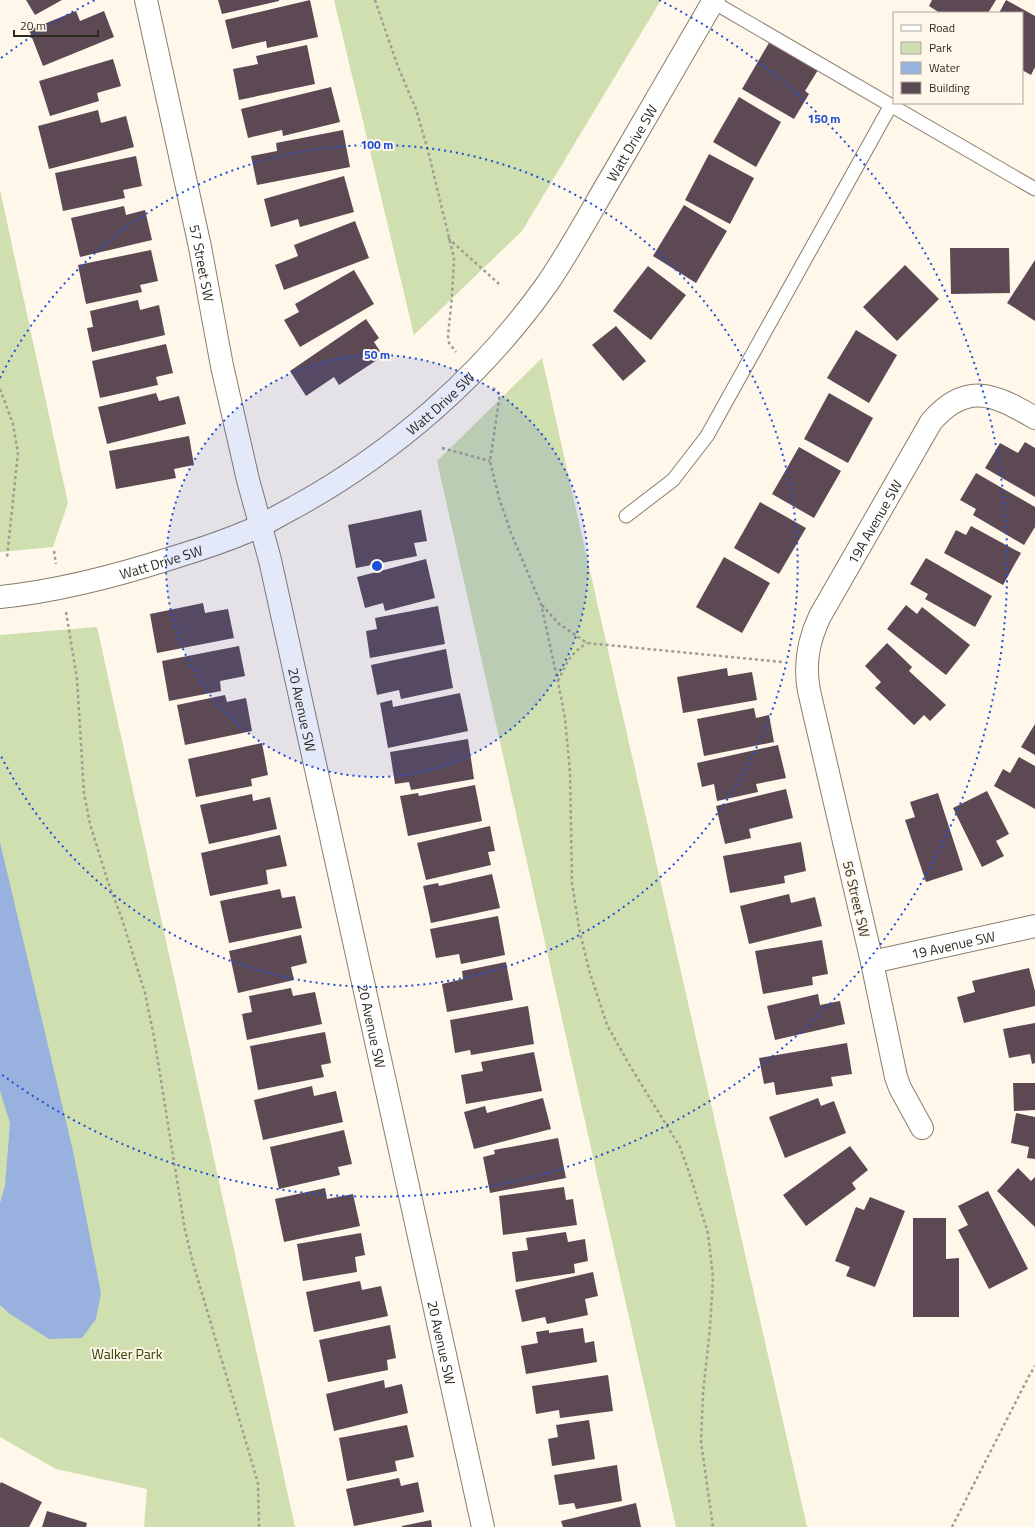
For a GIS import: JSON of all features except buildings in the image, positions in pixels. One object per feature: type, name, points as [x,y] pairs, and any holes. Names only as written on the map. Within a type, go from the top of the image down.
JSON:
[{"type":"street","name":"57 Street SW","points":[[146,0],[200,247],[222,366],[260,526]]},
{"type":"street","name":"Watt Drive SW","points":[[0,597],[46,590],[105,578],[202,549],[260,526],[328,488],[392,444],[437,407],[499,344],[547,284],[573,243],[713,1]]},
{"type":"street","name":"19A Avenue SW","points":[[806,665],[812,632],[820,616],[931,422],[941,410],[966,396],[980,395],[994,397],[1006,402],[1035,418]]},
{"type":"street","name":"20 Avenue SW","points":[[260,526],[270,560],[483,1527]]},
{"type":"street","name":"56 Street SW","points":[[806,665],[809,691],[872,962],[896,1077],[900,1088],[922,1128]]},
{"type":"street","name":"19 Avenue SW","points":[[872,962],[1035,926]]},
{"type":"lane","points":[[713,1],[1035,189]]},
{"type":"lane","points":[[626,516],[673,480],[707,436],[891,105]]},
{"type":"path","points":[[375,0],[398,68],[416,109],[428,151],[454,258],[448,343],[457,352]]},
{"type":"path","points":[[448,237],[500,284]]},
{"type":"path","points":[[492,387],[500,394],[490,461],[499,498],[511,533],[541,604],[565,718],[570,773],[572,883],[579,928],[589,970],[608,1025],[630,1066],[680,1147],[708,1233],[713,1277],[710,1328],[703,1393],[701,1442],[713,1527]]},
{"type":"path","points":[[0,389],[13,424],[18,453],[8,557]]},
{"type":"path","points":[[442,448],[490,461]]},
{"type":"path","points":[[54,551],[57,570]]},
{"type":"path","points":[[541,604],[558,623],[587,643],[806,665]]},
{"type":"path","points":[[65,608],[77,679],[84,793],[90,824],[145,993],[154,1037],[185,1230],[192,1263],[258,1484],[259,1527]]},
{"type":"path","points":[[558,682],[567,662],[574,652],[587,643]]},
{"type":"path","points":[[952,1527],[1035,1366]]},
{"type":"green space","points":[[334,0],[661,0],[522,231],[414,335]]},
{"type":"green space","points":[[0,190],[68,503],[53,547],[0,552]]},
{"type":"green space","points":[[542,358],[807,1527],[676,1527],[437,461]]},
{"type":"green space","name":"Walker Park","points":[[97,627],[295,1527],[144,1527],[147,1489],[56,1469],[0,1437],[0,635]]},
{"type":"water","points":[[0,842],[73,1151],[101,1293],[96,1319],[82,1338],[49,1339],[10,1314],[0,1305],[0,1203],[5,1186],[10,1123],[0,1091]]}]
